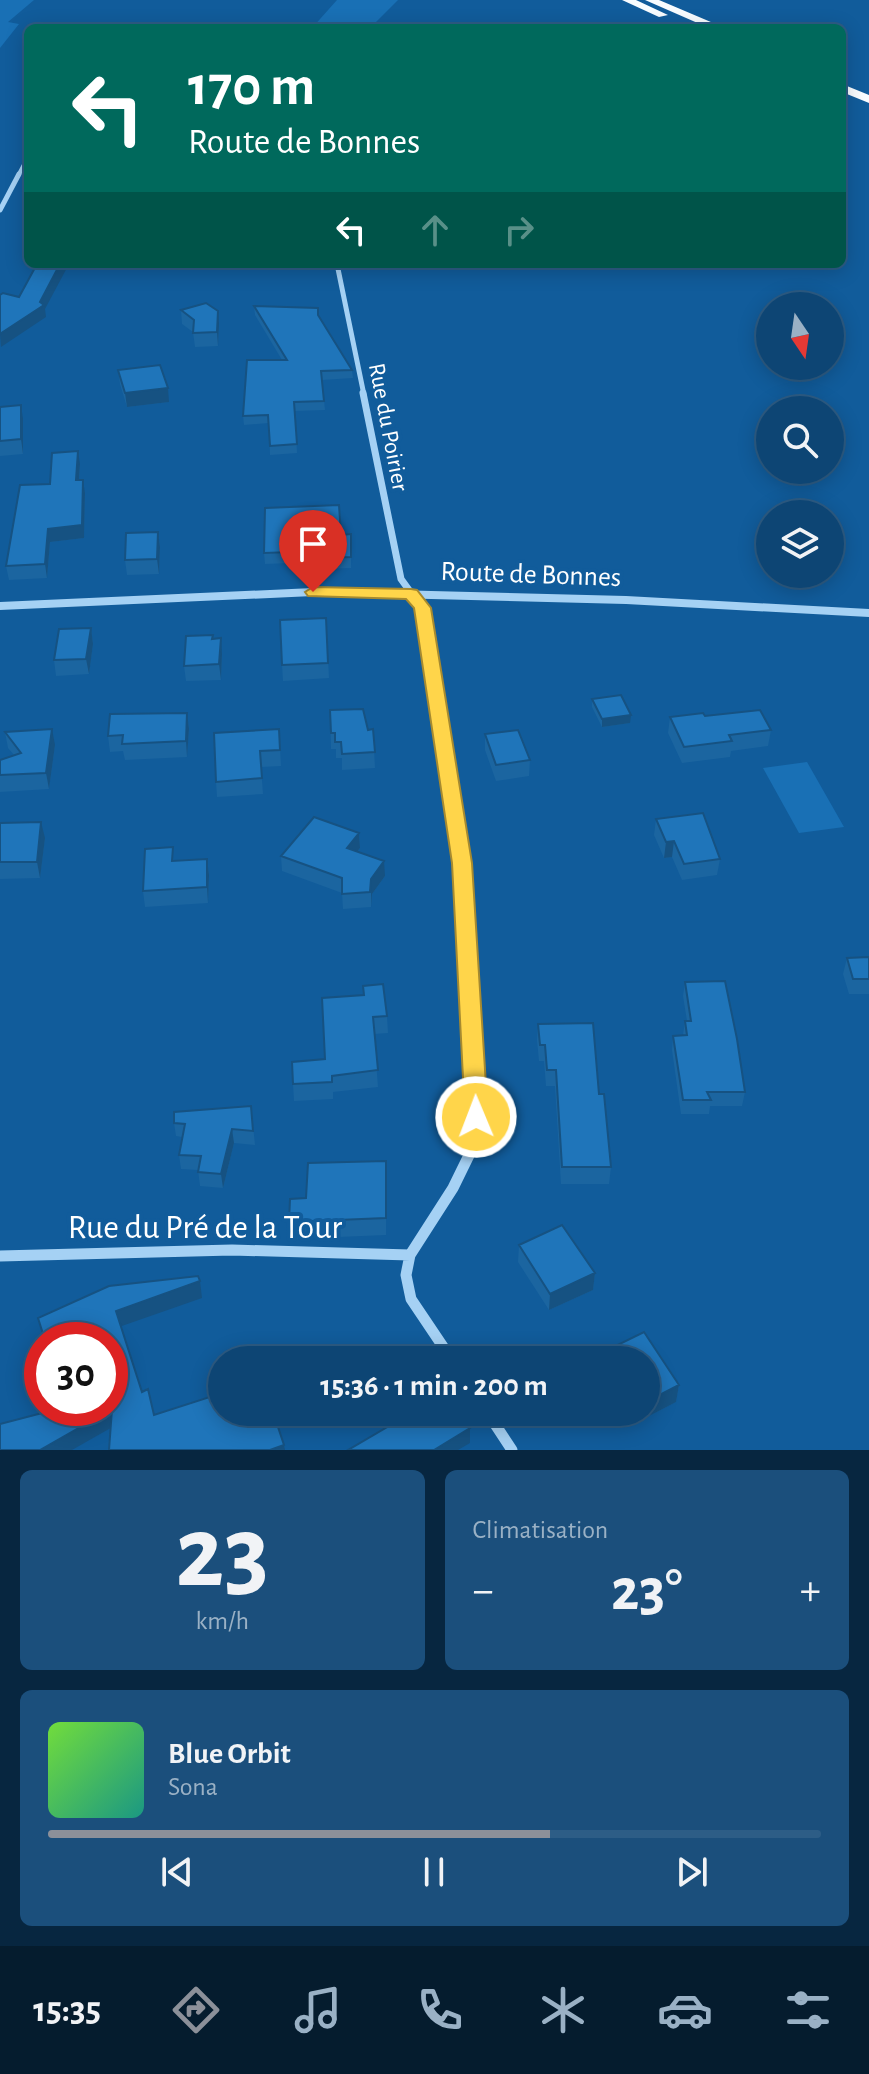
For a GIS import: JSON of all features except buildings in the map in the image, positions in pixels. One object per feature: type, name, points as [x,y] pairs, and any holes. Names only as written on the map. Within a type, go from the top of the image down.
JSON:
[{"type":"highway","points":[[627,0],[686,24]]},
{"type":"highway","points":[[650,0],[709,24]]},
{"type":"highway","points":[[846,80],[869,89]]},
{"type":"highway","points":[[846,90],[869,99]]},
{"type":"street","points":[[0,210],[24,166]]},
{"type":"street","name":"Rue du Poirier","points":[[338,268],[401,579],[422,608],[462,863],[477,1093],[476,1141],[453,1188],[410,1255]]},
{"type":"street","name":"Route de Bonnes","points":[[0,606],[313,592],[626,600],[869,613]]},
{"type":"street","name":"Rue du Pré de la Tour","points":[[0,1256],[232,1250],[410,1255]]},
{"type":"street","points":[[410,1255],[406,1275],[411,1299],[443,1346]]},
{"type":"street","points":[[496,1426],[512,1450]]},
{"type":"shaded area","points":[[0,0],[34,0],[8,22],[19,24],[0,48]]},
{"type":"shaded area","points":[[337,0],[398,0],[374,24],[316,24]]},
{"type":"shaded area","points":[[807,762],[844,827],[799,833],[763,768]]},
{"type":"route","points":[[313,592],[411,594],[422,608],[462,863],[476,1117]]}]
